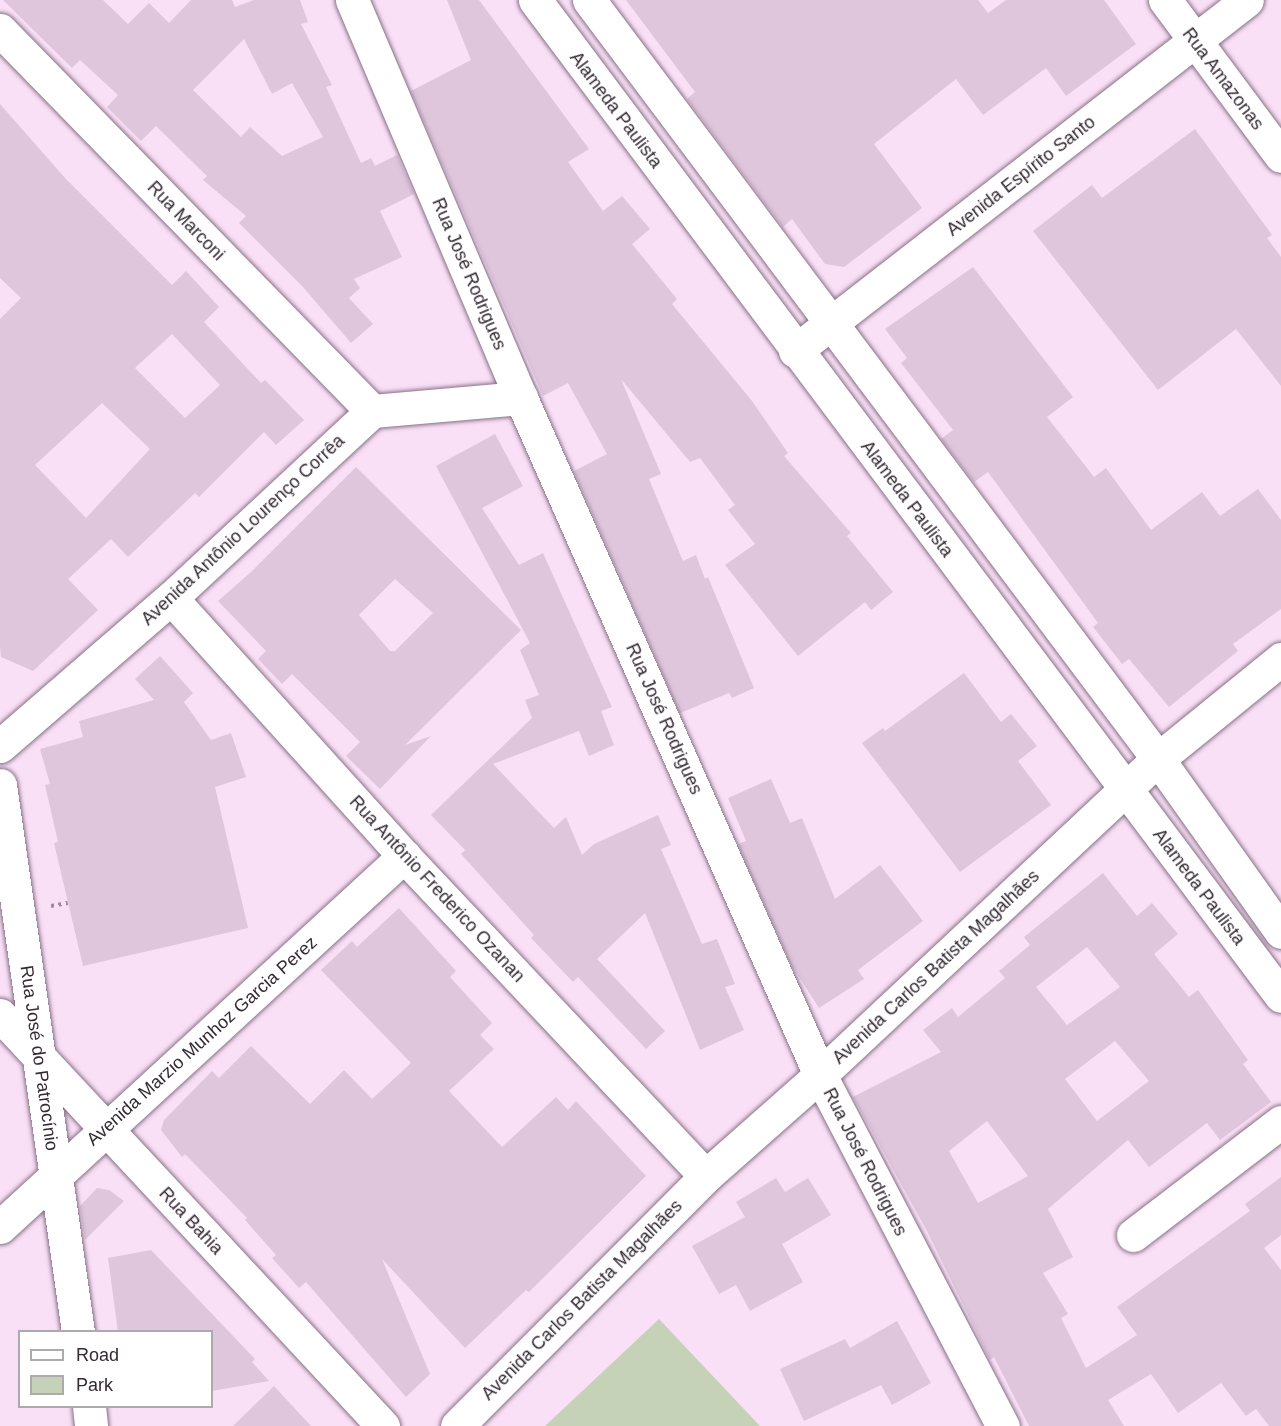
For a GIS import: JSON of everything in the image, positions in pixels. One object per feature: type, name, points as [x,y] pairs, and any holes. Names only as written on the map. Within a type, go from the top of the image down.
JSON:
[{"type":"street","name":"Rua José Rodrigues","points":[[352,0],[521,398],[820,1075],[1003,1426]]},
{"type":"street","name":"Alameda Paulista","points":[[535,0],[795,351],[1281,996]]},
{"type":"street","points":[[590,0],[1158,759],[1281,932]]},
{"type":"street","name":"Rua Amazonas","points":[[1166,0],[1281,156]]},
{"type":"street","name":"Avenida Espírito Santo","points":[[795,351],[1247,0]]},
{"type":"street","name":"Rua Marconi","points":[[0,30],[372,411]]},
{"type":"street","points":[[372,411],[521,398]]},
{"type":"street","name":"Avenida Antônio Lourenço Corrêa","points":[[0,746],[171,598],[372,411]]},
{"type":"street","name":"Rua Antônio Frederico Ozanan","points":[[171,598],[404,856],[706,1176]]},
{"type":"street","name":"Avenida Carlos Batista Magalhães","points":[[457,1426],[706,1176],[820,1075],[1158,759],[1281,659]]},
{"type":"street","name":"Rua José do Patrocínio","points":[[0,785],[78,1330]]},
{"type":"street","name":"Avenida Marzio Munhoz Garcia Perez","points":[[0,1227],[105,1128],[404,856]]},
{"type":"street","name":"Rua Bahia","points":[[0,1015],[38,1052],[105,1128],[383,1426]]},
{"type":"street","points":[[1133,1235],[1281,1122]]},
{"type":"street","points":[[89,1408],[91,1426]]},
{"type":"green space","points":[[659,1319],[760,1426],[545,1426]]},
{"type":"building","points":[[3,0],[103,0],[128,24],[149,3],[169,23],[191,0],[232,0],[235,7],[254,0],[300,0],[308,22],[301,24],[332,85],[326,87],[361,163],[371,158],[375,166],[397,155],[414,194],[380,211],[402,257],[354,279],[360,288],[349,298],[373,324],[351,343],[303,287],[239,223],[246,216],[203,180],[207,176],[156,126],[141,141],[107,107],[118,95],[80,60],[72,68]],"holes":[[[244,39],[272,94],[292,83],[323,137],[282,156],[250,127],[241,137],[193,90]]]},
{"type":"building","points":[[447,0],[479,0],[589,149],[568,162],[603,211],[622,196],[650,229],[632,244],[677,299],[672,304],[752,401],[788,453],[784,456],[851,533],[847,536],[893,592],[871,610],[865,602],[798,656],[725,565],[755,544],[728,510],[735,505],[700,458],[690,462],[621,379],[661,474],[649,479],[683,561],[696,555],[705,579],[708,577],[754,688],[732,698],[729,693],[680,713],[574,471],[607,454],[568,383],[543,396],[411,91],[471,60]]},
{"type":"building","points":[[626,0],[978,0],[988,13],[1006,0],[1104,0],[1136,44],[1066,96],[1046,68],[983,115],[956,79],[874,144],[922,208],[844,267],[825,264],[792,219],[783,227],[687,99],[695,92]]},
{"type":"building","points":[[0,104],[65,178],[172,285],[186,271],[219,307],[204,322],[261,383],[265,380],[304,420],[276,445],[264,432],[199,497],[195,493],[128,557],[111,539],[68,579],[98,610],[33,671],[1,657],[0,646],[0,319],[21,298],[0,278]],"holes":[[[172,334],[220,385],[185,418],[135,368]],[[102,403],[150,449],[86,518],[35,465]]]},
{"type":"building","points":[[1195,129],[1272,235],[1267,238],[1281,257],[1281,386],[1236,329],[1158,390],[1033,231],[1092,185],[1102,198]]},
{"type":"building","points":[[973,267],[1073,397],[1047,417],[1094,477],[1106,468],[1151,530],[1202,492],[1220,516],[1258,489],[1281,520],[1281,609],[1233,644],[1238,651],[1169,707],[1129,659],[1122,664],[1093,627],[1098,623],[988,472],[974,482],[941,439],[953,430],[901,363],[907,358],[885,329]]},
{"type":"building","points":[[495,434],[523,486],[482,508],[519,565],[543,553],[612,707],[601,711],[614,745],[589,756],[579,731],[493,764],[554,828],[566,817],[582,855],[594,844],[658,815],[671,845],[661,849],[702,944],[717,939],[735,984],[725,987],[744,1030],[700,1050],[645,913],[597,959],[665,1031],[646,1049],[578,977],[573,982],[531,938],[534,935],[461,854],[465,850],[431,815],[532,718],[525,700],[539,695],[520,650],[530,643],[436,466]]},
{"type":"building","points":[[356,467],[521,630],[405,745],[431,736],[380,789],[346,756],[360,742],[292,674],[282,684],[258,659],[266,651],[218,601],[251,572]],"holes":[[[395,579],[433,613],[395,651],[390,651],[359,615]]]},
{"type":"building","points":[[160,656],[193,693],[184,702],[211,740],[231,733],[246,777],[215,787],[248,928],[83,966],[54,843],[58,842],[45,785],[50,784],[40,749],[83,737],[79,721],[154,700],[135,679]]},
{"type":"building","points":[[964,673],[1001,722],[1011,714],[1037,746],[1018,761],[1051,805],[960,872],[862,743],[883,728],[885,731]]},
{"type":"building","points":[[771,779],[790,823],[802,818],[835,899],[880,865],[923,921],[858,970],[864,979],[819,1008],[792,966],[738,844],[746,841],[728,798]]},
{"type":"building","points":[[1103,873],[1137,916],[1152,903],[1178,934],[1154,954],[1189,997],[1198,990],[1248,1060],[1243,1064],[1271,1102],[1220,1140],[1207,1123],[1149,1167],[1128,1140],[1048,1209],[1073,1257],[1043,1273],[1068,1314],[1061,1318],[1086,1368],[1137,1335],[1117,1307],[1250,1211],[1245,1204],[1281,1177],[1281,1235],[1264,1248],[1281,1270],[1281,1426],[1269,1426],[1256,1409],[1246,1416],[1221,1383],[1178,1413],[1151,1374],[1108,1400],[1124,1426],[1029,1426],[994,1357],[990,1360],[927,1231],[853,1097],[941,1052],[923,1030],[952,1008],[958,1017],[1005,978],[999,971],[1030,945],[1024,937]],"holes":[[[1087,947],[1120,987],[1067,1025],[1036,987]],[[1115,1041],[1149,1081],[1097,1121],[1065,1079]],[[987,1121],[1028,1176],[978,1203],[949,1151]]]},
{"type":"building","points":[[399,908],[456,971],[450,977],[492,1023],[480,1035],[494,1049],[449,1091],[502,1147],[556,1097],[568,1110],[576,1101],[646,1176],[529,1292],[526,1290],[465,1348],[382,1259],[430,1374],[406,1397],[306,1282],[299,1288],[272,1258],[276,1255],[245,1220],[247,1218],[185,1154],[182,1157],[161,1130],[164,1120],[212,1071],[219,1078],[251,1046],[310,1104],[344,1070],[372,1099],[411,1063],[321,970],[352,941],[357,947]]},
{"type":"building","points":[[776,1178],[785,1192],[808,1178],[831,1215],[782,1244],[803,1282],[750,1311],[736,1285],[719,1294],[692,1246],[745,1217],[736,1202]]},
{"type":"building","points":[[97,1188],[109,1190],[124,1201],[85,1240],[80,1206]]},
{"type":"building","points":[[151,1250],[255,1359],[252,1362],[269,1381],[213,1391],[213,1330],[118,1330],[108,1258]]},
{"type":"building","points":[[897,1321],[931,1383],[892,1405],[881,1385],[804,1421],[780,1369],[845,1339],[850,1348]]},
{"type":"building","points":[[274,1386],[311,1426],[233,1426]]}]
